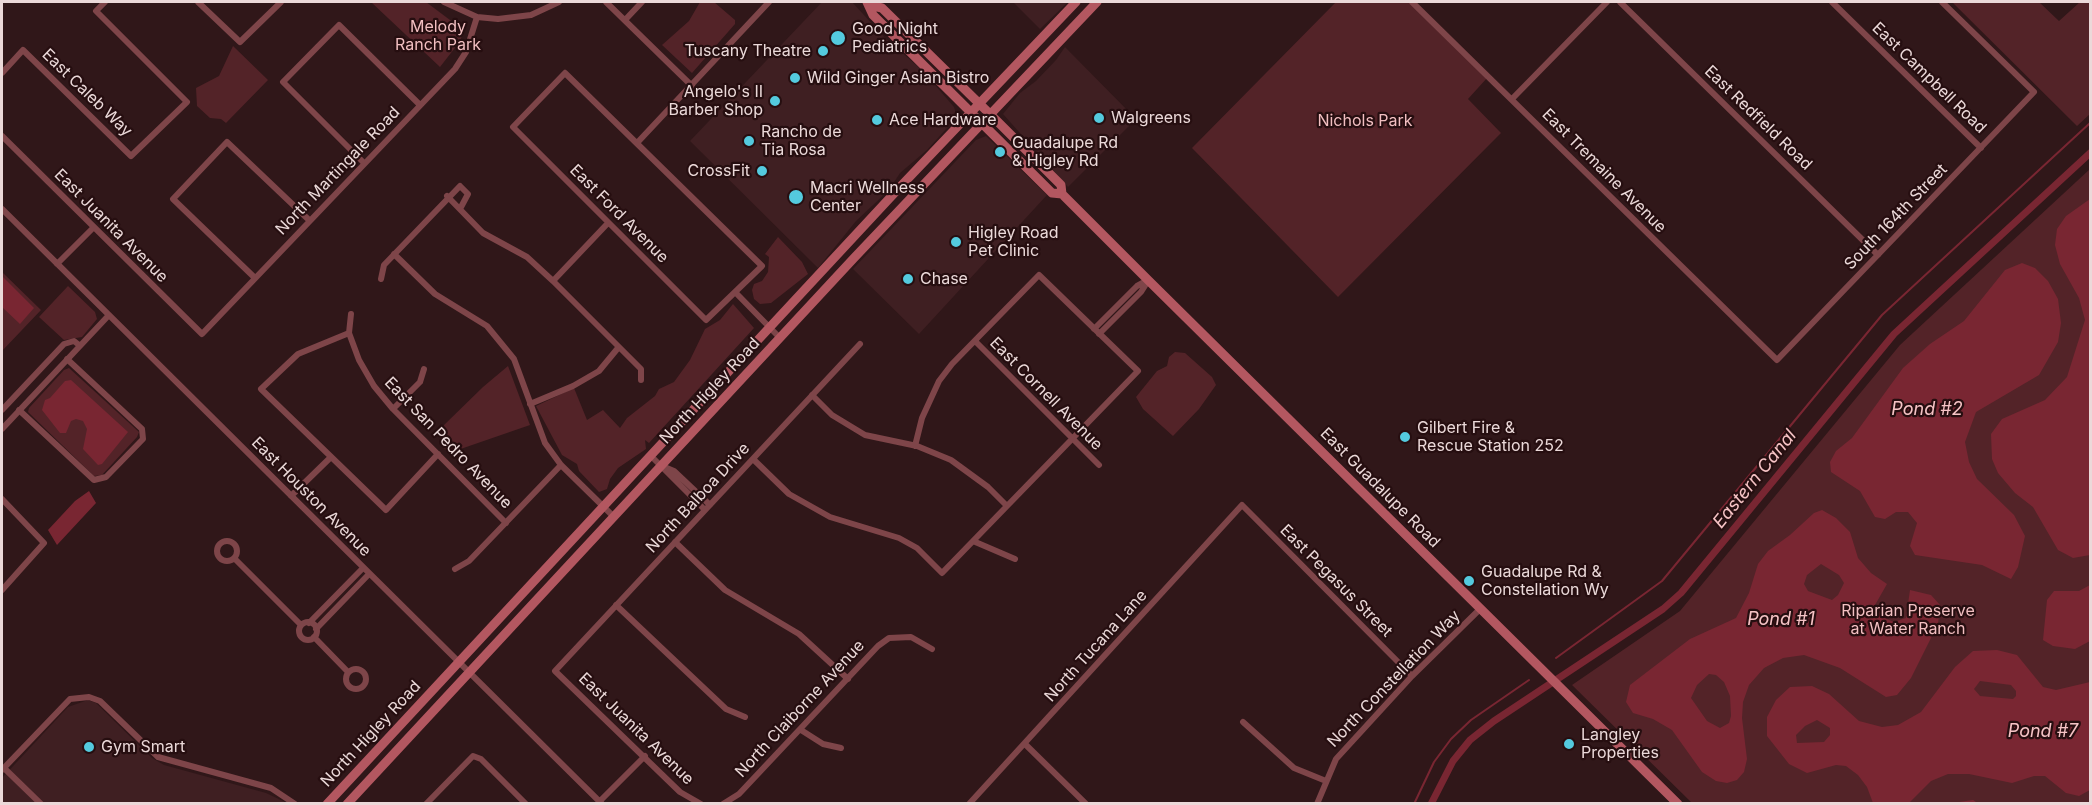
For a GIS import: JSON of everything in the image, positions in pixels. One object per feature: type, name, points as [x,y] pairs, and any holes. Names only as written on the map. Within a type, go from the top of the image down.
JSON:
[{"type":"main road","name":"North Higley Road","points":[[327,804],[842,249],[1076,2]]},
{"type":"main road","name":"North Higley Road","points":[[347,804],[853,259],[1097,2]]},
{"type":"main road","name":"East Guadalupe Road","points":[[868,3],[882,8],[979,103],[1061,185],[1062,194],[1548,674],[1674,802]]},
{"type":"main road","name":"East Guadalupe Road","points":[[868,3],[873,15],[1052,193],[1062,194]]},
{"type":"main road","points":[[842,249],[853,259]]},
{"type":"street","name":"East Caleb Way","points":[[2,73],[23,50],[131,156],[187,102],[96,11],[105,2]]},
{"type":"street","points":[[198,2],[240,42],[282,2]]},
{"type":"street","points":[[444,2],[477,17],[522,17],[559,2]]},
{"type":"street","points":[[606,2],[692,86]]},
{"type":"street","points":[[625,20],[642,2]]},
{"type":"street","points":[[769,2],[637,143],[762,266],[735,292],[780,338]]},
{"type":"street","name":"East Tremaine Avenue","points":[[1412,2],[1777,360]]},
{"type":"street","points":[[1512,99],[1607,2]]},
{"type":"street","name":"East Redfield Road","points":[[1620,2],[1878,255]]},
{"type":"street","name":"East Campbell Road","points":[[1832,2],[1981,148]]},
{"type":"street","name":"South 164th Street","points":[[1777,360],[2034,92],[1942,2]]},
{"type":"street","name":"North Martingale Road","points":[[202,334],[455,69],[466,52],[477,17]]},
{"type":"street","points":[[364,163],[283,82],[339,26],[420,105]]},
{"type":"street","name":"East Ford Avenue","points":[[637,143],[566,73],[513,128],[706,320],[735,292]]},
{"type":"street","name":"East Juanita Avenue","points":[[2,136],[202,334]]},
{"type":"street","points":[[255,278],[173,199],[227,142],[309,220]]},
{"type":"street","points":[[381,279],[384,266],[457,186],[465,189],[467,199],[460,209]]},
{"type":"street","points":[[447,196],[483,233],[527,257],[553,281],[641,369],[641,380]]},
{"type":"street","name":"East Houston Avenue","points":[[2,209],[458,663],[601,802]]},
{"type":"street","points":[[553,281],[608,223]]},
{"type":"street","points":[[57,264],[93,228]]},
{"type":"street","points":[[394,254],[435,294],[487,326],[514,359],[545,443],[561,465],[614,517]]},
{"type":"street","points":[[753,459],[789,494],[830,517],[899,538],[917,548],[942,573],[1138,371],[1039,275],[939,381],[922,418],[915,446]]},
{"type":"street","points":[[1097,331],[1141,292],[1148,280]]},
{"type":"street","name":"East San Pedro Avenue","points":[[351,314],[349,333],[359,360],[374,386],[393,410],[506,523]]},
{"type":"street","points":[[2,429],[108,315]]},
{"type":"street","points":[[349,333],[298,354],[261,389],[386,510],[438,454]]},
{"type":"street","points":[[2,410],[64,344],[74,341],[79,345]]},
{"type":"street","name":"East Cornell Avenue","points":[[975,341],[1099,465]]},
{"type":"street","name":"North Balboa Drive","points":[[555,671],[860,344]]},
{"type":"street","points":[[530,404],[573,386],[599,371],[618,348]]},
{"type":"street","points":[[19,410],[94,480],[106,477],[143,440],[144,434],[67,359]]},
{"type":"street","points":[[393,410],[420,382],[424,369]]},
{"type":"street","points":[[812,396],[832,416],[865,435],[915,446],[951,460],[968,470],[1007,506]]},
{"type":"street","points":[[651,456],[661,466],[674,471],[708,507]]},
{"type":"street","points":[[291,496],[331,457]]},
{"type":"street","points":[[455,569],[469,561],[561,465]]},
{"type":"street","points":[[2,499],[44,543],[2,590]]},
{"type":"street","name":"East Pegasus Street","points":[[1242,506],[1412,676]]},
{"type":"street","name":"North Tucana Lane","points":[[969,804],[1242,506]]},
{"type":"street","points":[[974,541],[1014,559]]},
{"type":"street","points":[[675,543],[725,590],[799,634],[848,679]]},
{"type":"street","points":[[234,558],[301,625]]},
{"type":"street","points":[[301,625],[309,623],[363,568]]},
{"type":"street","points":[[314,637],[316,629],[369,574]]},
{"type":"street","points":[[616,605],[726,709],[745,717]]},
{"type":"street","name":"North Constellation Way","points":[[1317,804],[1336,759],[1412,676],[1481,608]]},
{"type":"street","points":[[309,623],[316,629]]},
{"type":"street","points":[[301,625],[299,630],[302,638],[306,640],[314,637]]},
{"type":"street","points":[[314,637],[348,672]]},
{"type":"street","name":"North Claiborne Avenue","points":[[723,804],[739,794],[878,646],[889,638],[911,637],[932,649]]},
{"type":"street","name":"East Juanita Avenue","points":[[555,671],[680,792],[701,804]]},
{"type":"street","points":[[41,804],[2,769],[70,699],[89,697],[100,701],[158,757],[271,788],[296,804]]},
{"type":"street","points":[[1243,722],[1294,768],[1326,781]]},
{"type":"street","points":[[801,730],[823,744],[841,748]]},
{"type":"street","points":[[1025,744],[1086,804]]},
{"type":"street","points":[[426,804],[472,756],[481,759],[526,804]]},
{"type":"street","points":[[601,802],[645,756]]},
{"type":"shaded area","points":[[822,2],[852,2],[886,39],[922,70],[954,107],[957,117],[927,150],[900,173],[889,190],[856,221],[818,268],[690,141]]},
{"type":"shaded area","points":[[1013,2],[1068,2],[1040,29]]},
{"type":"shaded area","points":[[1065,47],[1136,119],[1068,187],[1003,114],[1020,93],[1036,81],[1056,60]]},
{"type":"shaded area","points":[[986,136],[1047,195],[919,334],[853,269],[976,140]]},
{"type":"shaded area","points":[[88,700],[96,703],[152,758],[164,765],[266,793],[287,803],[2,803],[2,778],[68,707]]},
{"type":"green space","name":"Melody Ranch Park","points":[[371,2],[426,2],[462,29],[461,40],[440,67]]},
{"type":"green space","points":[[700,2],[714,2],[735,20],[735,24],[692,73],[662,45],[689,21]]},
{"type":"green space","name":"Nichols Park","points":[[1336,2],[1413,2],[1487,78],[1468,99],[1501,133],[1338,297],[1192,148]]},
{"type":"green space","points":[[1952,2],[2039,2],[2059,21],[2080,2],[2090,2],[2090,114],[2077,126]]},
{"type":"green space","points":[[233,46],[268,80],[226,123],[221,119],[210,118],[197,106],[196,88],[219,76]]},
{"type":"green space","name":"Riparian Preserve at Water Ranch","points":[[2090,169],[2090,803],[1692,803],[1572,685],[1680,611],[1900,345]]},
{"type":"green space","points":[[778,237],[802,262],[808,274],[771,303],[760,304],[754,299],[752,290],[754,284],[762,281],[768,272],[769,257],[765,254]]},
{"type":"green space","points":[[2,272],[41,310],[2,351]]},
{"type":"green space","points":[[68,286],[95,312],[97,319],[82,337],[64,340],[39,317]]},
{"type":"green space","points":[[733,304],[754,328],[649,443],[645,440],[646,449],[618,468],[610,479],[607,489],[599,492],[579,471],[577,464],[562,455],[536,406],[574,388],[587,420],[603,410],[620,428],[627,418],[655,396],[659,389],[674,382],[690,360],[705,329],[720,320]]},
{"type":"green space","points":[[1175,352],[1185,353],[1212,377],[1216,385],[1199,409],[1173,436],[1143,409],[1136,397],[1157,371],[1167,366],[1169,357]]},
{"type":"green space","points":[[508,366],[530,425],[449,453],[444,448],[443,426]]},
{"type":"green space","points":[[69,368],[139,432],[102,475],[94,476],[28,412],[29,408],[64,370]]},
{"type":"water","points":[[2090,199],[2090,555],[2073,558],[2058,550],[2033,507],[2015,493],[1998,473],[1992,459],[1991,434],[2002,419],[2045,400],[2067,377],[2085,320],[2079,298],[2060,264],[2055,245],[2057,229],[2066,216]]},
{"type":"water","name":"Pond #2","points":[[2022,263],[2035,268],[2048,281],[2058,299],[2061,323],[2058,342],[2039,375],[1976,412],[1965,442],[1969,462],[1977,479],[2014,515],[2025,536],[2018,567],[2011,579],[1982,565],[1915,555],[1910,546],[1917,523],[1908,512],[1896,512],[1885,519],[1875,517],[1860,491],[1831,472],[1830,462],[1836,451],[1852,438],[1903,368],[1930,344],[1964,321],[2005,270]]},
{"type":"water","points":[[2,276],[34,308],[20,324],[2,307]]},
{"type":"water","points":[[71,380],[128,432],[102,464],[98,465],[83,449],[87,429],[83,421],[76,419],[71,421],[66,433],[60,433],[42,410],[45,400],[50,398],[65,381]]},
{"type":"water","points":[[89,491],[96,503],[57,545],[48,530],[75,501]]},
{"type":"water","name":"Pond #1","points":[[1822,510],[1836,518],[1850,532],[1858,558],[1871,573],[1887,584],[1875,605],[1882,617],[1894,622],[1906,618],[1910,590],[1931,595],[1940,605],[1938,624],[1911,678],[1897,695],[1886,697],[1840,668],[1804,655],[1783,658],[1764,668],[1749,685],[1743,702],[1742,718],[1747,759],[1744,772],[1737,780],[1727,783],[1716,781],[1702,772],[1672,730],[1653,719],[1633,713],[1626,702],[1630,685],[1690,639],[1736,618],[1749,593],[1758,564],[1768,551],[1814,513]],"holes":[[[1821,564],[1839,575],[1844,583],[1838,595],[1832,600],[1808,591],[1804,584],[1807,575]],[[1709,674],[1716,675],[1724,682],[1730,696],[1729,723],[1720,728],[1707,721],[1691,698],[1697,685]]]},
{"type":"water","points":[[2090,585],[2090,641],[2075,649],[2053,646],[2043,640],[2047,600],[2054,591],[2079,591]]},
{"type":"water","name":"Pond #7","points":[[1997,650],[2017,655],[2043,687],[2056,690],[2090,682],[2090,790],[2079,796],[2066,793],[2045,776],[2034,776],[2012,783],[1969,774],[1948,774],[1931,781],[1909,803],[1873,803],[1867,787],[1858,775],[1846,766],[1836,765],[1807,773],[1789,764],[1767,736],[1767,717],[1776,700],[1790,687],[1812,686],[1829,694],[1859,721],[1882,727],[1898,725],[1921,712],[1955,667],[1973,651]],"holes":[[[1980,681],[2011,685],[2016,691],[2016,696],[2013,699],[1980,696],[1974,689]],[[1817,720],[1830,728],[1830,735],[1824,742],[1797,743],[1796,735],[1805,726]]]},
{"type":"waterway","points":[[1556,658],[1662,581],[1882,315],[2090,123]]},
{"type":"waterway","name":"Eastern Canal","points":[[1431,804],[1453,761],[1470,740],[1494,721],[1663,609],[1681,593],[1894,334],[2090,153]]},
{"type":"waterway","points":[[1414,804],[1434,762],[1451,739],[1471,720],[1529,680]]},
{"type":"waterway","points":[[1959,803],[1973,801],[1977,804]]},
{"type":"place","name":"Good Night Pediatrics","points":[[838,38]]},
{"type":"place","name":"Tuscany Theatre","points":[[823,51]]},
{"type":"place","name":"Wild Ginger Asian Bistro","points":[[795,78]]},
{"type":"place","name":"Angelo's II Barber Shop","points":[[775,101]]},
{"type":"place","name":"Walgreens","points":[[1099,118]]},
{"type":"place","name":"Ace Hardware","points":[[877,120]]},
{"type":"place","name":"Rancho de Tia Rosa","points":[[749,141]]},
{"type":"place","name":"Guadalupe Rd & Higley Rd","points":[[1000,152]]},
{"type":"place","name":"CrossFit","points":[[762,171]]},
{"type":"place","name":"Macri Wellness Center","points":[[796,197]]},
{"type":"place","name":"Higley Road Pet Clinic","points":[[956,242]]},
{"type":"place","name":"Chase","points":[[908,279]]},
{"type":"place","name":"Gilbert Fire & Rescue Station 252","points":[[1405,437]]},
{"type":"place","name":"Guadalupe Rd & Constellation Wy","points":[[1469,581]]},
{"type":"place","name":"Langley Properties","points":[[1569,744]]},
{"type":"place","name":"Gym Smart","points":[[89,747]]}]
